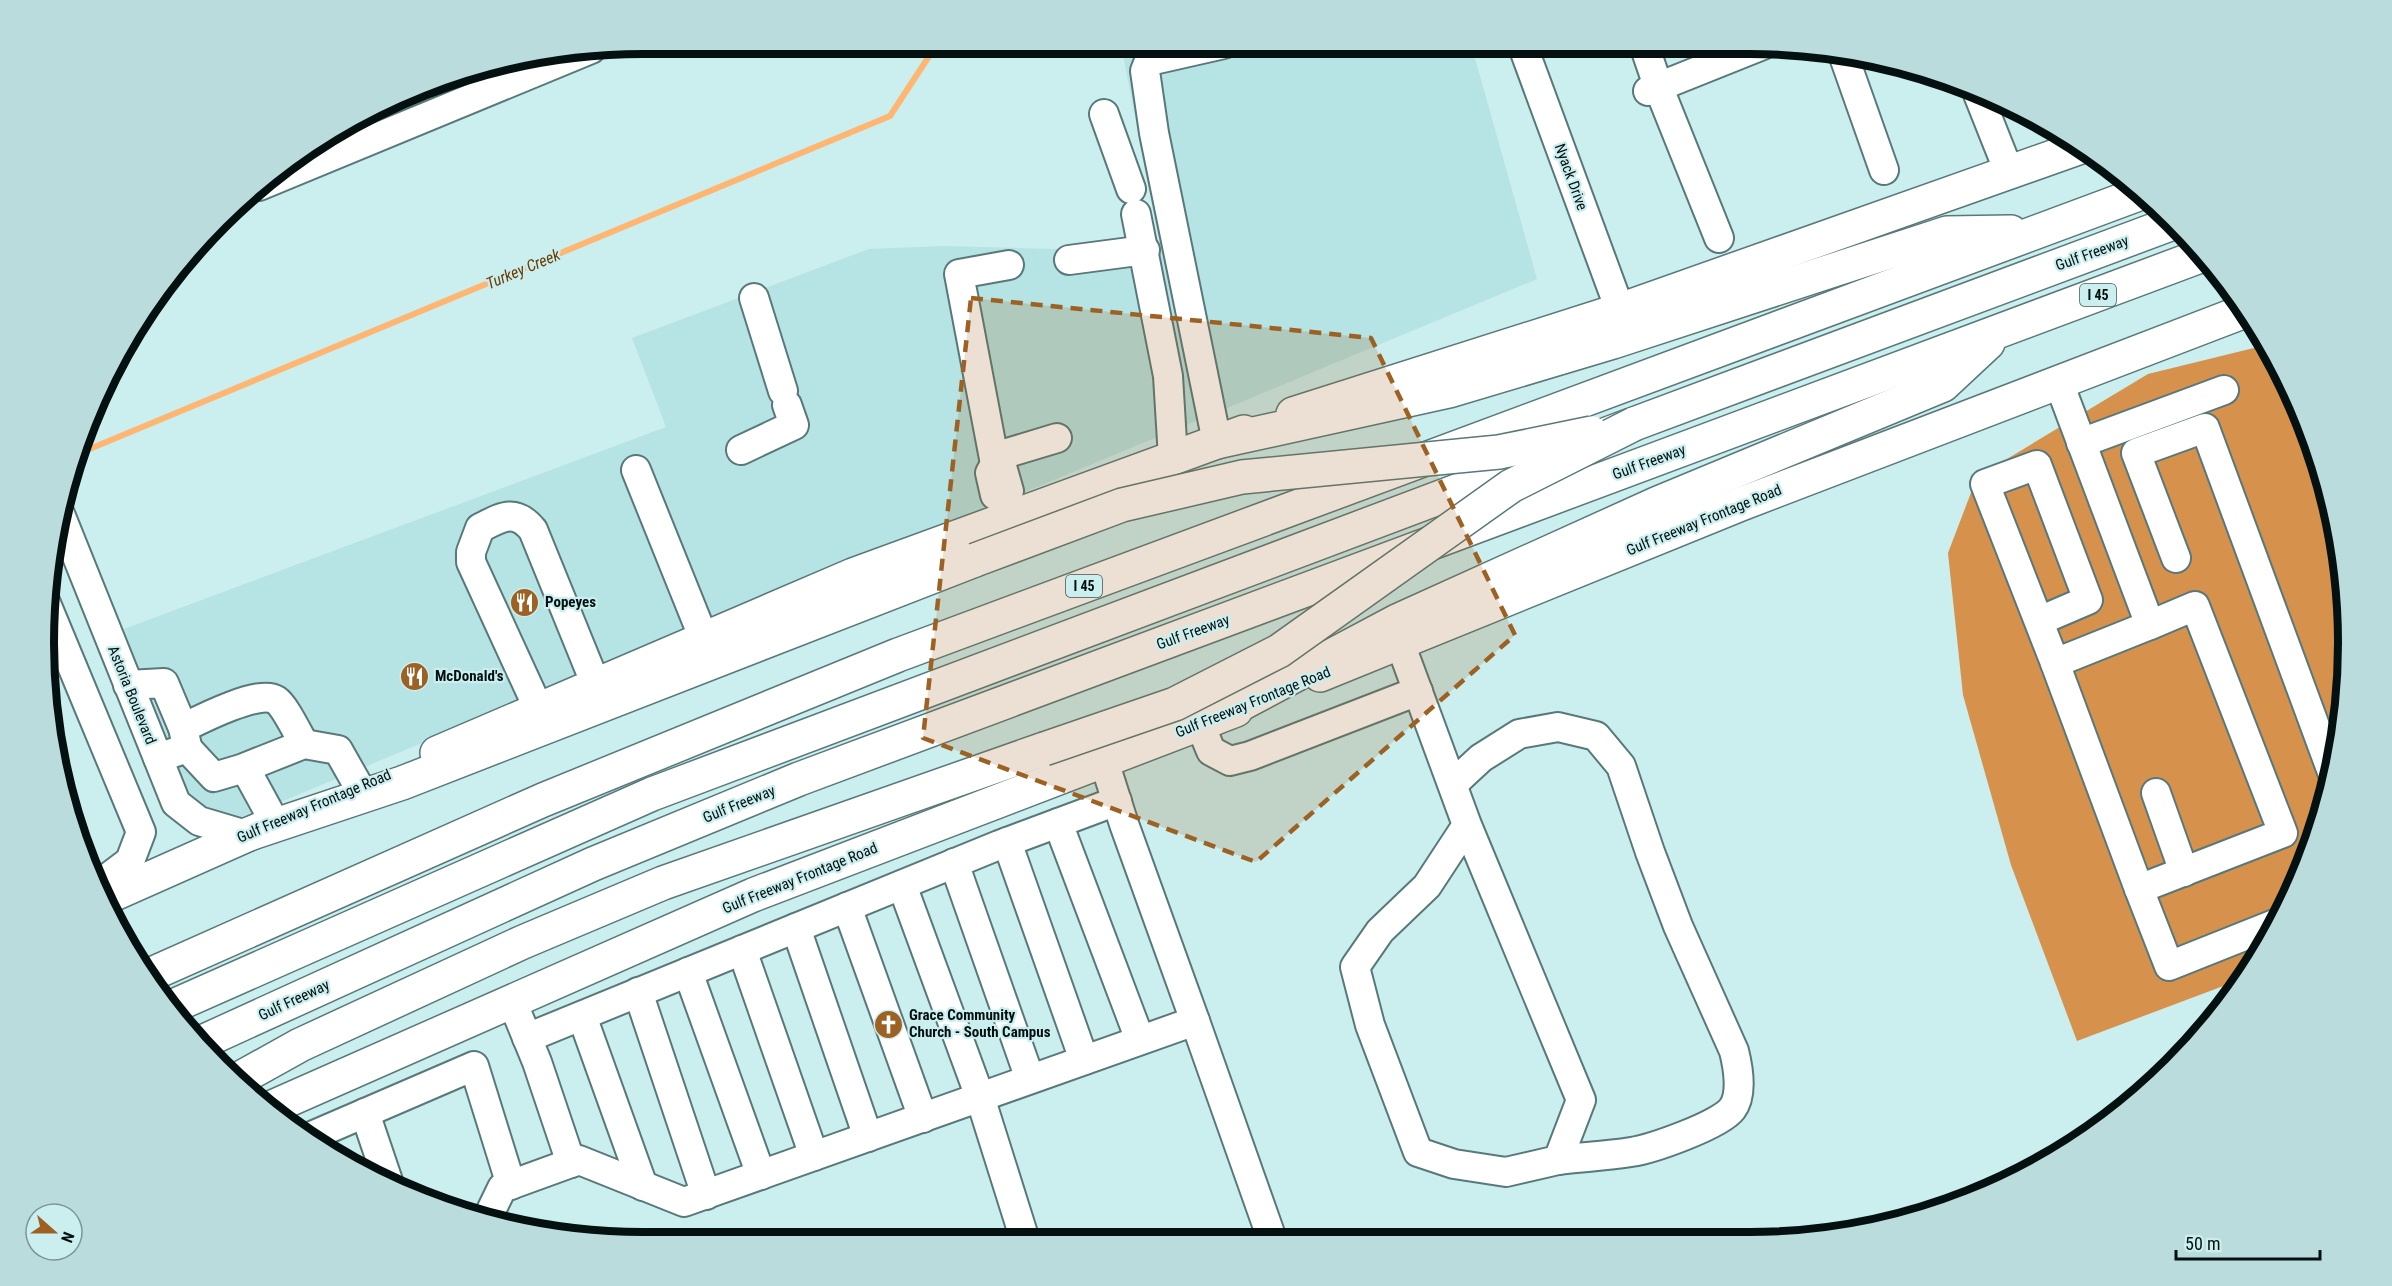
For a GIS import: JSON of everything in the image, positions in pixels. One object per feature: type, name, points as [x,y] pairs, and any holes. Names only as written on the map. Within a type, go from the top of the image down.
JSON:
[{"type":"main road","name":"Gulf Freeway Frontage Road","points":[[111,895],[358,787],[1007,510],[1173,458],[1317,405],[1620,310],[2072,150]]},
{"type":"main road","name":"I 45","points":[[154,972],[543,800],[898,655],[2132,196]]},
{"type":"main road","name":"Gulf Freeway","points":[[178,1004],[663,790],[2164,226]]},
{"type":"main road","points":[[1217,442],[1449,392],[1613,342],[1947,233],[2037,231]]},
{"type":"main road","name":"Gulf Freeway","points":[[208,1039],[593,864],[799,779],[2195,258]]},
{"type":"main road","name":"Gulf Freeway Frontage Road","points":[[278,1105],[753,895],[1204,723],[1741,504],[2237,314]]},
{"type":"main road","points":[[1204,723],[1418,611],[1656,504],[1943,385],[2000,332]]},
{"type":"main road","points":[[246,836],[402,783],[1122,505],[1242,477],[1499,452],[1634,424]]},
{"type":"main road","points":[[245,1076],[310,1040],[524,942],[663,883],[1175,704],[1279,651],[1511,486],[1634,424]]},
{"type":"street","points":[[1180,54],[1149,61],[1145,71],[1154,133],[1217,442]]},
{"type":"street","name":"Nyack Drive","points":[[1525,54],[1620,310]]},
{"type":"street","points":[[1646,54],[1653,88],[1719,238]]},
{"type":"street","points":[[1653,88],[1740,54]]},
{"type":"street","points":[[285,175],[567,59]]},
{"type":"street","points":[[1846,62],[1884,170]]},
{"type":"street","points":[[1981,102],[2009,172]]},
{"type":"street","points":[[1104,114],[1133,201],[1145,250],[1168,376],[1173,458]]},
{"type":"street","points":[[1069,260],[1145,250]]},
{"type":"street","points":[[1007,510],[1009,491],[1003,470],[995,460],[959,274],[1009,265]]},
{"type":"street","points":[[741,450],[794,425],[754,298]]},
{"type":"street","points":[[2059,383],[2150,625]]},
{"type":"street","points":[[2081,443],[2224,390]]},
{"type":"street","points":[[2176,558],[2136,453],[2205,428],[2327,760]]},
{"type":"street","points":[[995,460],[1057,438]]},
{"type":"street","points":[[2039,621],[2088,600],[2037,465],[1985,484],[2169,966],[2264,928]]},
{"type":"street","points":[[636,470],[704,639]]},
{"type":"street","points":[[539,710],[471,562],[471,552],[480,528],[503,516],[513,516],[528,523],[597,685]]},
{"type":"street","name":"Astoria Boulevard","points":[[65,527],[176,803],[199,821],[246,836]]},
{"type":"street","points":[[2055,663],[2195,606],[2283,833],[2139,889]]},
{"type":"street","points":[[54,624],[141,832],[130,861],[104,880]]},
{"type":"street","points":[[1400,643],[1467,825],[1581,1100],[1558,1160]]},
{"type":"street","points":[[72,667],[115,652]]},
{"type":"street","points":[[128,686],[164,683],[185,738],[213,777],[244,768],[304,744],[338,750],[358,787]]},
{"type":"street","points":[[1204,723],[1211,751],[1230,761],[1250,756],[1418,691]]},
{"type":"street","points":[[158,758],[224,709],[265,696],[277,701],[304,744]]},
{"type":"street","points":[[1453,784],[1481,758],[1519,734],[1558,727],[1596,736],[1621,766],[1678,926],[1734,1051],[1738,1069],[1738,1087],[1732,1109],[1713,1125],[1634,1152],[1558,1160],[1506,1172],[1455,1164],[1418,1152],[1370,1025],[1355,967],[1380,931],[1427,886],[1467,825]]},
{"type":"street","points":[[1104,761],[1270,1232]]},
{"type":"street","points":[[244,768],[276,823]]},
{"type":"street","points":[[2156,793],[2184,872]]},
{"type":"street","points":[[527,1038],[954,863],[1117,801]]},
{"type":"street","points":[[1058,823],[1140,1040]]},
{"type":"street","points":[[1007,842],[1084,1060]]},
{"type":"street","points":[[954,863],[1030,1079]]},
{"type":"street","points":[[902,885],[980,1097],[1022,1232]]},
{"type":"street","points":[[847,907],[923,1118]]},
{"type":"street","points":[[796,928],[868,1137]]},
{"type":"street","points":[[742,950],[814,1156]]},
{"type":"street","points":[[688,972],[761,1175]]},
{"type":"street","points":[[638,992],[705,1195]]},
{"type":"street","points":[[512,1001],[571,1164]]},
{"type":"street","points":[[582,1016],[643,1186]]},
{"type":"street","points":[[490,1212],[502,1188],[579,1160],[684,1202],[1195,1020]]},
{"type":"street","points":[[458,1025],[474,1066],[511,1185]]},
{"type":"street","points":[[319,1135],[474,1066]]},
{"type":"street","points":[[365,1113],[385,1172]]},
{"type":"highlighted area","points":[[971,298],[1371,338],[1515,635],[1256,862],[923,738]]},
{"type":"shaded area","points":[[1123,54],[1474,54],[1537,279],[237,820],[184,796],[124,629],[666,427],[632,338],[869,249],[945,246],[1161,252]]},
{"type":"shaded area","points":[[2258,347],[2277,382],[2307,454],[2327,528],[2337,604],[2337,682],[2333,720],[2318,795],[2293,868],[2259,938],[2229,984],[2077,1041],[2011,865],[1963,695],[1948,553],[1977,477],[2148,374]]},
{"type":"waterway","name":"Turkey Creek","points":[[86,450],[890,116],[930,54]]},
{"type":"place","name":"Popeyes","points":[[524,602]]},
{"type":"place","name":"McDonald's","points":[[414,676]]},
{"type":"place","name":"Grace Community Church - South Campus","points":[[888,1024]]}]
